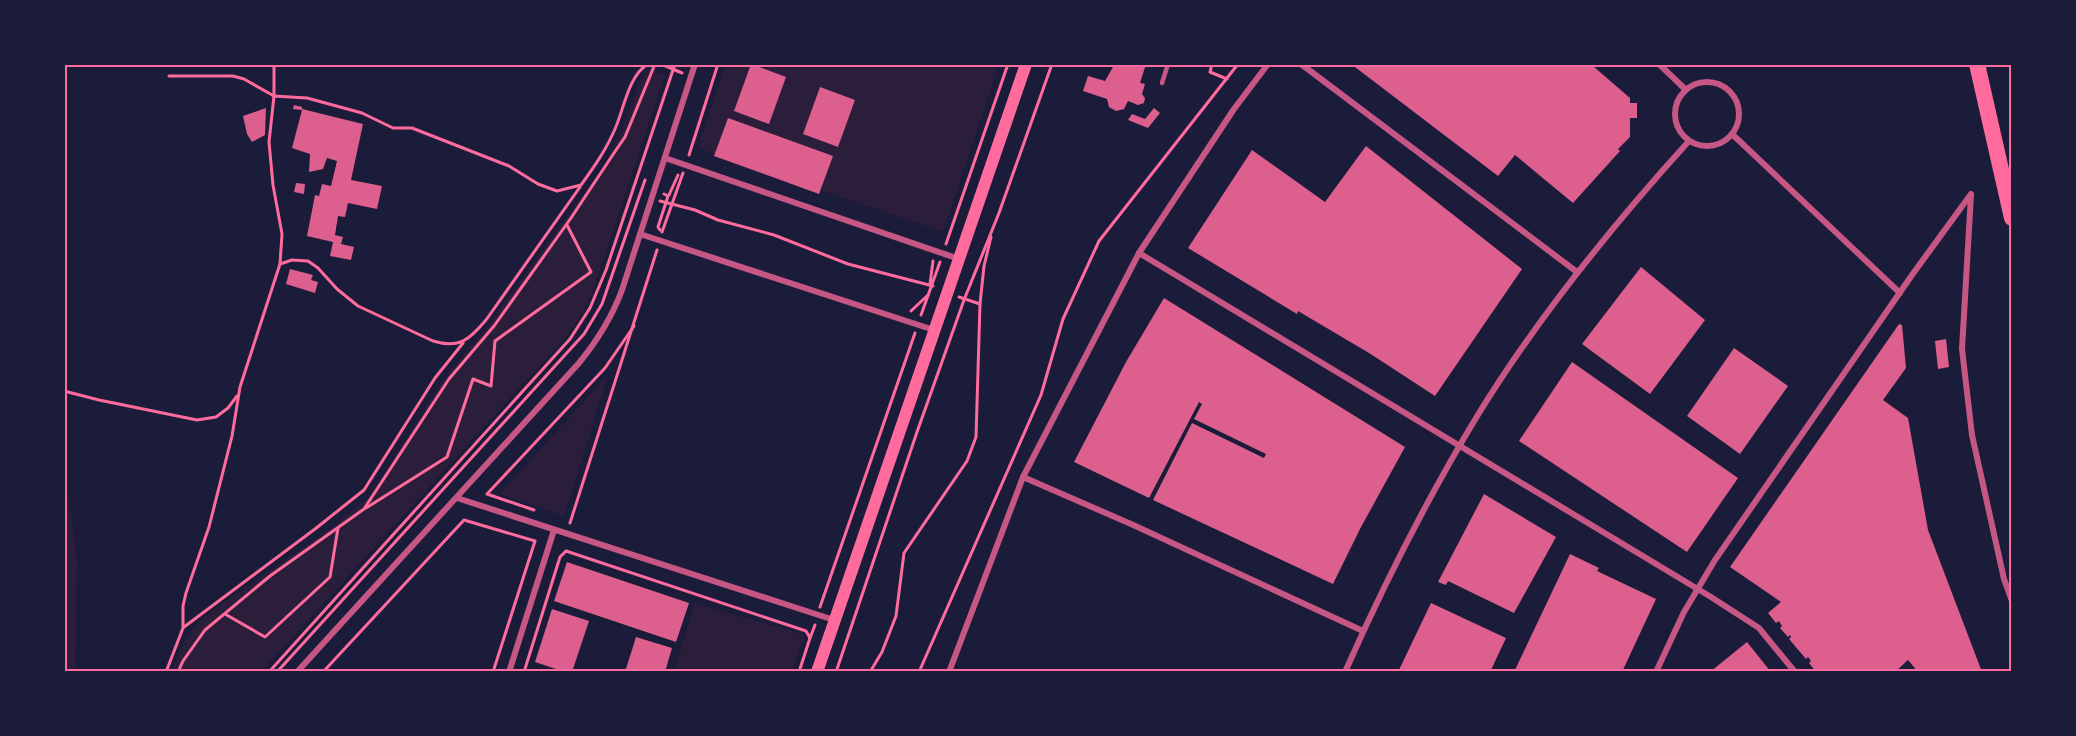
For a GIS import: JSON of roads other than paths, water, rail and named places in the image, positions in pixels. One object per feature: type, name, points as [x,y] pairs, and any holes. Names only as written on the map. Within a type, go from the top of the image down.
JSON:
[{"type":"highway","points":[[1977,64],[2012,218]]},
{"type":"main road","points":[[817,672],[1026,64]]},
{"type":"street","points":[[297,672],[593,346],[618,302],[695,64]]},
{"type":"street","points":[[949,672],[1023,477],[1140,253],[1234,109],[1268,64]]},
{"type":"street","points":[[1301,64],[1577,272]]},
{"type":"street","points":[[1659,64],[1686,90]]},
{"type":"street","points":[[1715,83],[1725,87],[1732,94],[1739,114],[1732,134],[1725,140],[1708,146],[1689,141],[1677,126],[1675,116],[1679,98],[1695,84],[1715,83]]},
{"type":"street","points":[[1732,134],[1900,293]]},
{"type":"street","points":[[1345,672],[1417,522],[1476,418],[1519,352],[1577,272],[1616,222],[1689,141]]},
{"type":"street","points":[[665,158],[959,260]]},
{"type":"street","points":[[1656,672],[1684,612],[1715,560],[1971,194],[1962,349],[1972,435],[2004,579],[2012,601]]},
{"type":"street","points":[[640,234],[660,237],[934,330]]},
{"type":"street","points":[[1140,253],[1759,628],[1795,672]]},
{"type":"street","points":[[1023,477],[1092,506],[1363,631]]},
{"type":"street","points":[[457,498],[834,620]]},
{"type":"street","points":[[509,672],[554,530]]},
{"type":"lane","points":[[1162,83],[1168,64]]}]
